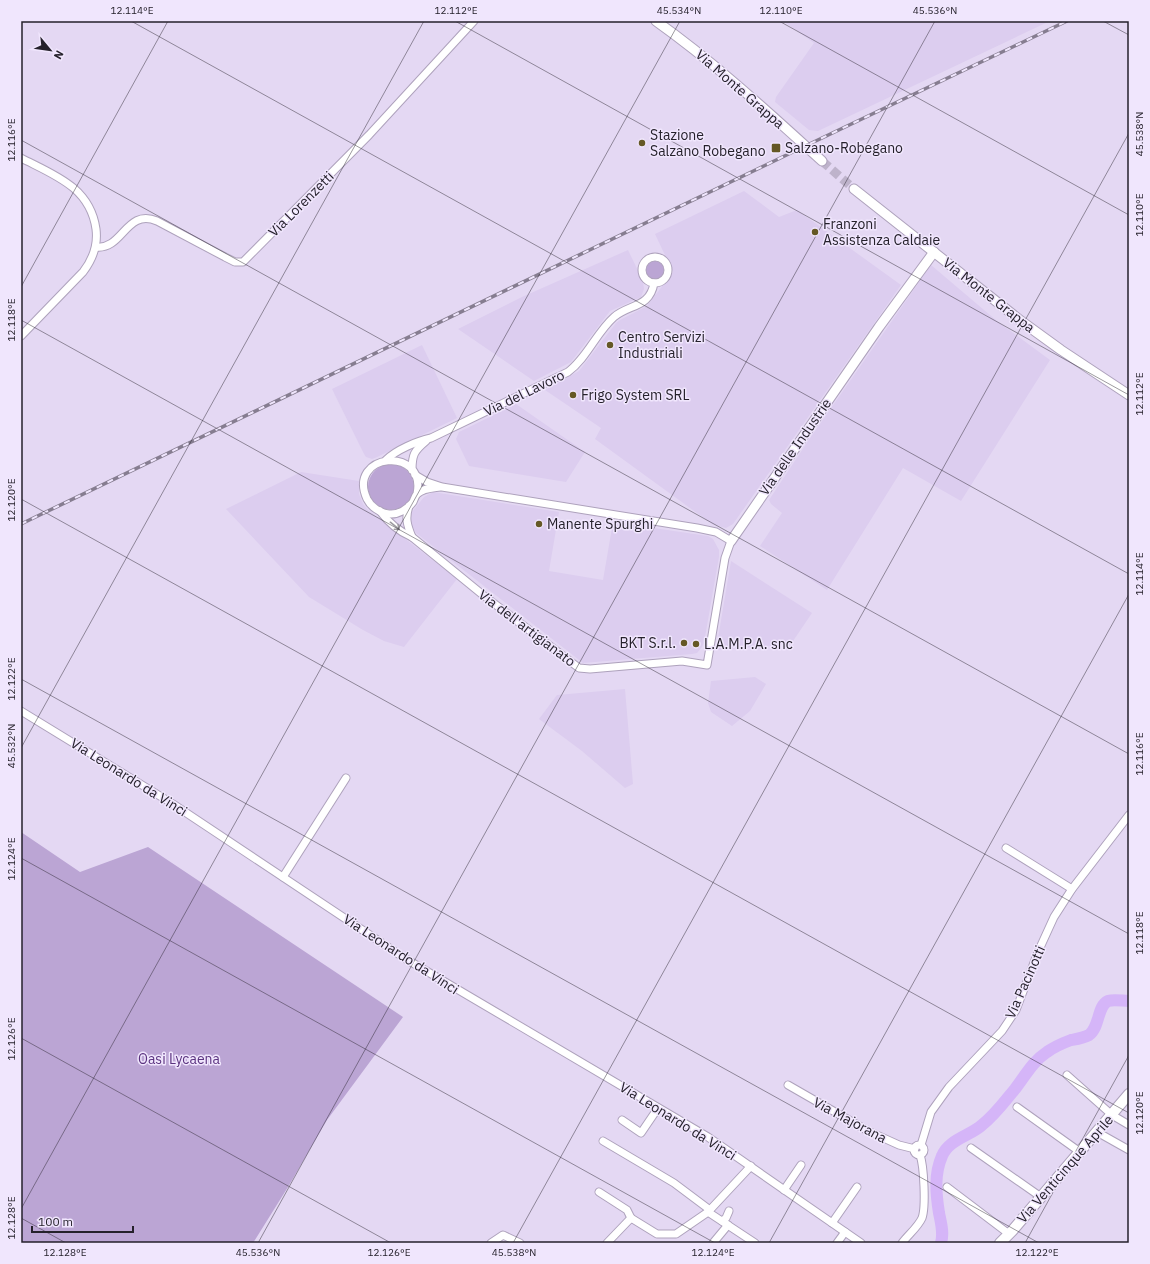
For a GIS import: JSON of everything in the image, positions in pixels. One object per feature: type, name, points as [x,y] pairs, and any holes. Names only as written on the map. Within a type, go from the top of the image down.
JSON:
[{"type":"main road","name":"Via Venticinque Aprile","points":[[1000,1243],[1129,1094]]},
{"type":"street","name":"Via Lorenzetti","points":[[96,247],[101,248],[114,241],[136,220],[148,218],[157,221],[235,262],[244,262],[369,135],[474,21]]},
{"type":"street","name":"Via Monte Grappa","points":[[656,21],[730,78],[822,160]]},
{"type":"street","points":[[21,158],[68,183],[82,194],[88,203],[97,233],[96,247],[92,258],[83,272],[21,336]]},
{"type":"street","name":"Via Monte Grappa","points":[[854,190],[1020,321],[1067,355],[1129,395]]},
{"type":"street","name":"Via delle Industrie","points":[[707,665],[725,558],[731,541],[879,327],[934,252]]},
{"type":"street","name":"Via del Lavoro","points":[[414,473],[413,454],[417,448],[431,438],[568,372],[578,362],[614,317],[637,306],[647,299],[654,282]]},
{"type":"street","name":"Via del Lavoro","points":[[386,460],[390,455],[396,452],[421,440],[431,438]]},
{"type":"street","points":[[386,460],[401,462],[427,482],[442,487],[697,528],[716,532],[731,541]]},
{"type":"street","name":"Via dell'artigianato","points":[[386,460],[373,466],[366,475],[364,481],[365,494],[369,501],[384,517],[404,533],[412,537],[483,595],[579,668],[590,669],[682,661],[707,665]]},
{"type":"street","points":[[380,511],[394,514],[401,512],[409,506],[417,494],[418,485],[414,473]]},
{"type":"street","points":[[417,494],[428,488],[442,487]]},
{"type":"street","points":[[409,506],[406,520],[412,537]]},
{"type":"street","name":"Via Leonardo da Vinci","points":[[21,711],[173,804],[406,958],[708,1137],[861,1243]]},
{"type":"street","points":[[283,877],[346,778]]},
{"type":"street","name":"Via Pacinotti","points":[[902,1243],[919,1223],[924,1210],[923,1167],[920,1155],[924,1151],[924,1147],[918,1147],[931,1112],[949,1087],[1002,1031],[1011,1018],[1047,931],[1072,889],[1129,815]]},
{"type":"street","points":[[1006,848],[1072,889]]},
{"type":"street","points":[[1067,1075],[1112,1115],[1129,1125]]},
{"type":"street","name":"Via Majorana","points":[[788,1085],[868,1131],[898,1145],[918,1147]]},
{"type":"street","points":[[1017,1107],[1080,1152]]},
{"type":"street","points":[[622,1120],[641,1133],[658,1108]]},
{"type":"street","points":[[1097,1132],[1129,1150]]},
{"type":"street","points":[[603,1141],[674,1183],[725,1223],[755,1243]]},
{"type":"street","points":[[971,1148],[1041,1197]]},
{"type":"street","points":[[784,1190],[801,1165]]},
{"type":"street","points":[[599,1192],[627,1210],[630,1218],[657,1234],[676,1234],[709,1211],[751,1166]]},
{"type":"street","points":[[832,1223],[857,1187]]},
{"type":"street","points":[[947,1187],[1009,1234]]},
{"type":"street","points":[[713,1243],[725,1223],[730,1211]]},
{"type":"street","points":[[607,1243],[630,1218]]},
{"type":"street","points":[[837,1243],[846,1232]]},
{"type":"street","points":[[491,1243],[504,1234],[520,1243]]},
{"type":"shaded area","points":[[783,21],[1050,21],[818,131],[809,130],[775,102],[776,97],[814,43]]},
{"type":"shaded area","points":[[744,191],[779,217],[797,210],[901,285],[733,524],[726,528],[712,524],[595,439],[601,428],[545,390],[579,371],[616,323],[647,306],[673,272],[655,234]]},
{"type":"shaded area","points":[[628,250],[643,281],[644,289],[641,297],[610,311],[571,362],[534,381],[458,329],[522,297]]},
{"type":"shaded area","points":[[931,265],[997,321],[1050,360],[961,501],[903,468],[827,590],[760,546],[782,513],[771,504],[769,500],[808,441]]},
{"type":"shaded area","points":[[422,345],[457,418],[375,458],[372,459],[366,457],[332,389]]},
{"type":"shaded area","points":[[516,404],[585,452],[566,482],[469,466],[456,439],[459,432]]},
{"type":"shaded area","points":[[301,472],[359,481],[359,494],[363,504],[368,510],[457,579],[404,647],[384,641],[363,630],[309,597],[226,509]]},
{"type":"shaded area","points":[[433,492],[559,512],[549,571],[603,580],[613,522],[708,536],[713,539],[719,550],[719,557],[704,643],[702,647],[697,653],[692,654],[583,663],[416,533],[411,524],[412,512],[424,497]]},
{"type":"shaded area","points":[[731,561],[812,613],[791,644],[716,650]]},
{"type":"shaded area","points":[[755,677],[766,684],[750,711],[732,726],[711,712],[708,703],[711,681]]},
{"type":"shaded area","points":[[625,689],[633,784],[625,788],[582,751],[539,719],[557,695]]},
{"type":"green space","points":[[651,261],[659,261],[664,266],[662,277],[659,279],[651,279],[646,274],[646,266]]},
{"type":"green space","points":[[391,464],[404,468],[410,474],[414,487],[410,500],[404,506],[391,510],[378,506],[372,500],[368,487],[372,474],[378,468]]},
{"type":"green space","name":"Oasi Lycaena","points":[[21,832],[80,872],[148,847],[403,1017],[327,1120],[253,1243],[21,1243]]},
{"type":"waterway","points":[[941,1243],[942,1232],[936,1184],[939,1163],[945,1150],[987,1121],[1000,1108],[1033,1064],[1042,1056],[1053,1048],[1071,1040],[1083,1038],[1089,1035],[1095,1027],[1104,1004],[1110,1000],[1129,1001]]},
{"type":"tunnel","points":[[822,161],[854,189]]},
{"type":"railway","points":[[21,524],[1067,21]]},
{"type":"place","name":"Stazione Salzano Robegano","points":[[642,143]]},
{"type":"place","name":"Salzano-Robegano","points":[[776,148]]},
{"type":"place","name":"Franzoni Assistenza Caldaie","points":[[815,232]]},
{"type":"place","name":"Centro Servizi Industriali","points":[[610,345]]},
{"type":"place","name":"Frigo System SRL","points":[[573,395]]},
{"type":"place","name":"Manente Spurghi","points":[[539,524]]},
{"type":"place","name":"BKT S.r.l.","points":[[684,643]]},
{"type":"place","name":"L.A.M.P.A. snc","points":[[696,644]]}]
